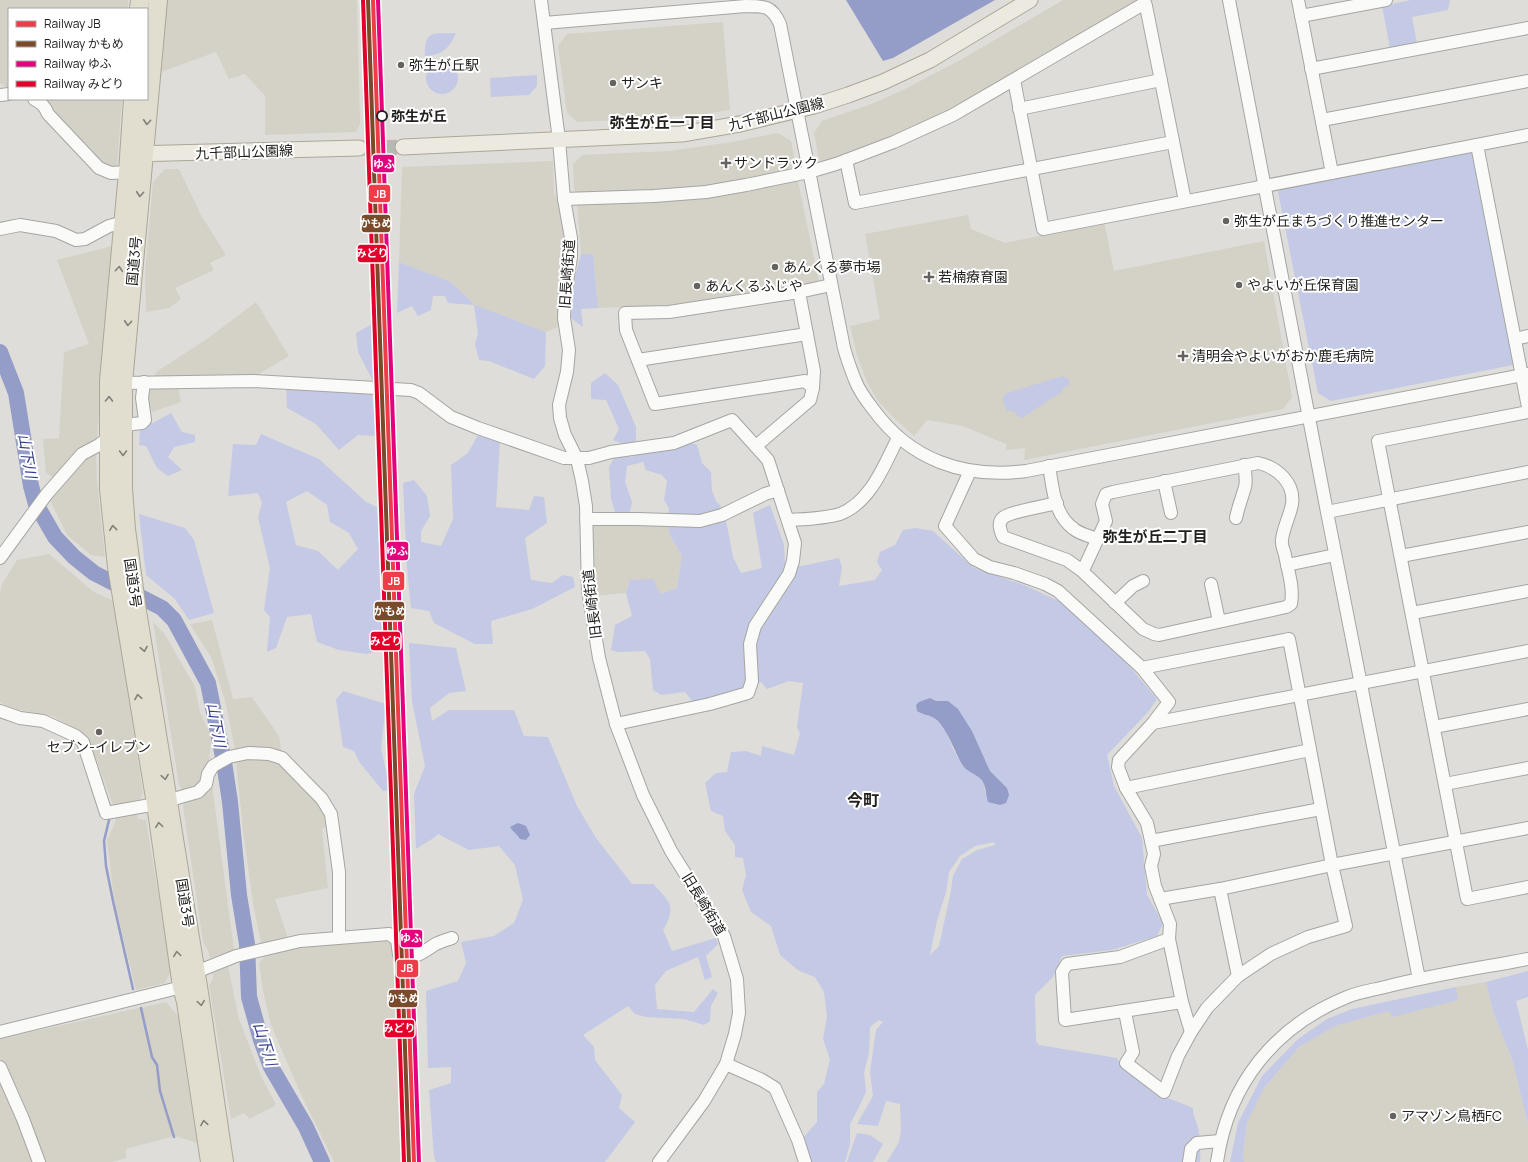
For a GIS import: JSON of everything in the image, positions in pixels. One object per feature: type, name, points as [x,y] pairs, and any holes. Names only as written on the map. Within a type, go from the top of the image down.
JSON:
[{"type":"highway","name":"国道3号","points":[[148,74],[158,0]]},
{"type":"highway","name":"国道3号","points":[[133,100],[137,155],[128,172],[109,382],[109,489],[124,570],[162,802],[196,972],[224,1162]]},
{"type":"highway","name":"国道3号","points":[[124,570],[126,529],[123,488],[123,383],[137,155],[144,100]]},
{"type":"highway","name":"国道3号","points":[[162,802],[182,988],[186,1002],[210,1162]]},
{"type":"main road","name":"九千部山公園線","points":[[402,146],[682,134],[740,124],[797,110],[848,95],[883,82],[930,60],[1030,0]]},
{"type":"main road","name":"九千部山公園線","points":[[137,155],[359,148]]},
{"type":"street","name":"旧長崎街道","points":[[541,0],[559,140],[564,199],[571,238],[571,257],[565,295],[564,318],[569,350],[567,372],[559,405],[560,418],[565,435],[577,459],[582,481],[586,520],[588,590],[599,658],[616,724],[642,795],[671,851],[724,936],[737,979],[739,1013],[735,1034],[726,1064],[704,1101],[659,1162]]},
{"type":"street","points":[[1229,0],[1360,684],[1419,979]]},
{"type":"street","points":[[1298,0],[1332,173]]},
{"type":"street","points":[[1301,16],[1386,0]]},
{"type":"street","points":[[564,199],[654,196],[706,192],[809,172],[846,160],[894,142],[953,115],[1145,3],[1185,201]]},
{"type":"street","points":[[544,23],[746,6],[764,6],[775,13],[780,24],[844,348],[855,381],[879,417],[898,438],[924,455],[947,464],[970,471],[1010,473],[1525,375]]},
{"type":"street","points":[[1311,69],[1528,28]]},
{"type":"street","points":[[1014,80],[1043,229],[1528,135]]},
{"type":"street","points":[[1019,109],[1161,80]]},
{"type":"street","points":[[1322,120],[1528,81]]},
{"type":"street","points":[[36,100],[46,108],[48,114],[99,168],[111,173],[128,172]]},
{"type":"street","points":[[846,160],[855,203],[1173,142]]},
{"type":"street","points":[[1477,145],[1515,339],[1525,375],[1528,407]]},
{"type":"street","points":[[0,229],[20,225],[56,231],[76,240],[85,239],[109,226],[124,222]]},
{"type":"street","points":[[813,388],[805,381],[655,404],[626,330],[625,313],[668,312],[799,292],[831,285]]},
{"type":"street","points":[[756,446],[810,400],[813,388],[814,371],[799,292]]},
{"type":"street","points":[[638,360],[807,334]]},
{"type":"street","points":[[1515,339],[1528,336]]},
{"type":"street","points":[[123,383],[252,381],[411,390],[419,393],[451,416],[473,426],[564,458],[577,459],[589,458],[611,452],[674,443],[732,420],[768,460],[795,543],[793,561],[789,574],[755,626],[750,644],[752,681],[748,693],[710,704],[616,724]]},
{"type":"street","points":[[0,558],[44,498],[82,454],[99,445],[124,426],[145,420],[142,398],[144,382]]},
{"type":"street","points":[[1528,412],[1378,441],[1446,784],[1467,899],[1528,887]]},
{"type":"street","points":[[788,520],[819,518],[840,514],[861,501],[874,484],[898,438]]},
{"type":"street","points":[[1057,503],[1004,517],[1000,523],[1000,531],[1003,537],[1067,560],[1081,570],[1143,629],[1159,635],[1290,604],[1292,592],[1282,540],[1292,504],[1290,490],[1284,477],[1279,472],[1271,467],[1258,463],[1106,494],[1102,504],[1106,521],[1085,566],[1081,570]]},
{"type":"street","points":[[1236,518],[1245,487],[1246,478],[1244,465]]},
{"type":"street","points":[[1049,466],[1059,512],[1064,520],[1075,530],[1097,539]]},
{"type":"street","points":[[970,471],[945,526],[974,559],[990,567],[1014,573],[1045,584],[1058,591],[1142,668],[1169,702],[1153,723],[1119,760],[1118,767],[1126,788],[1143,814],[1147,823],[1154,854],[1151,866],[1160,899],[1170,924],[1170,939],[1182,1002],[1191,1032]]},
{"type":"street","points":[[1327,512],[1528,472]]},
{"type":"street","points":[[1164,481],[1171,513]]},
{"type":"street","points":[[586,520],[636,519],[700,521],[722,515],[764,494],[778,490]]},
{"type":"street","points":[[1401,556],[1528,532]]},
{"type":"street","points":[[1287,565],[1335,555]]},
{"type":"street","points":[[1115,603],[1133,586],[1143,581]]},
{"type":"street","points":[[1210,584],[1219,621]]},
{"type":"street","points":[[1412,613],[1528,591]]},
{"type":"street","points":[[1125,1012],[1133,1052],[1126,1063],[1164,1092],[1178,1056],[1191,1032],[1207,1008],[1238,976],[1271,954],[1308,937],[1346,926],[1332,865],[1289,639],[1142,668]]},
{"type":"street","points":[[1153,723],[1528,651]]},
{"type":"street","points":[[1434,727],[1528,709]]},
{"type":"street","points":[[0,711],[20,718],[43,721],[76,736],[83,742],[110,812],[162,802],[198,792],[206,784],[208,774],[213,766],[229,757],[248,753],[269,754],[282,758],[322,799],[331,814],[339,872],[339,937]]},
{"type":"street","points":[[1126,788],[1310,750]]},
{"type":"street","points":[[1446,784],[1528,768]]},
{"type":"street","points":[[1151,841],[1322,809]]},
{"type":"street","points":[[1160,899],[1220,889],[1332,865],[1528,828]]},
{"type":"street","points":[[1220,889],[1238,976]]},
{"type":"street","points":[[0,1032],[182,988],[196,972],[236,956],[300,941],[389,934],[397,940],[399,955],[407,957],[420,955],[435,945],[452,938]]},
{"type":"street","points":[[1170,939],[1120,956],[1067,964],[1062,972],[1065,1020],[1125,1012],[1182,1002]]},
{"type":"street","points":[[1217,1162],[1220,1141],[1237,1098],[1254,1066],[1286,1032],[1306,1018],[1348,996],[1419,979],[1528,959]]},
{"type":"street","points":[[726,1064],[762,1080],[775,1088],[798,1140],[805,1162]]},
{"type":"street","points":[[0,1067],[23,1119],[39,1162]]},
{"type":"street","points":[[1189,1162],[1191,1149],[1197,1143],[1220,1141]]},
{"type":"shaded area","points":[[0,0],[128,0],[128,8],[8,8],[8,88],[0,83]]},
{"type":"shaded area","points":[[167,0],[357,0],[360,124],[356,132],[265,135],[265,96],[245,74],[229,79],[216,52],[161,72]]},
{"type":"shaded area","points":[[846,0],[995,0],[893,58],[883,61]]},
{"type":"shaded area","points":[[1063,0],[1141,0],[949,112],[889,139],[823,162],[819,160],[814,133],[822,121],[874,103],[905,89],[962,59]]},
{"type":"shaded area","points":[[1411,0],[1450,0],[1448,10],[1412,17],[1417,43],[1390,48],[1382,6]]},
{"type":"shaded area","points":[[723,22],[730,110],[696,115],[577,122],[567,113],[558,46],[567,34]]},
{"type":"shaded area","points":[[456,33],[448,47],[440,53],[425,56],[426,41],[429,37],[436,34]]},
{"type":"shaded area","points":[[442,62],[453,67],[458,78],[453,89],[442,94],[431,89],[426,78],[431,67]]},
{"type":"shaded area","points":[[537,75],[537,86],[529,95],[491,97],[490,78]]},
{"type":"shaded area","points":[[41,100],[122,100],[117,167],[106,165],[50,113]]},
{"type":"shaded area","points":[[778,133],[791,141],[796,167],[793,171],[704,188],[578,194],[574,190],[573,164],[582,155],[670,151],[732,142]]},
{"type":"shaded area","points":[[1470,150],[1473,152],[1515,362],[1513,365],[1331,401],[1318,393],[1278,192],[1281,188]]},
{"type":"shaded area","points":[[553,161],[554,192],[560,206],[566,263],[560,326],[546,332],[475,305],[451,282],[399,262],[402,167]]},
{"type":"shaded area","points":[[165,169],[179,169],[201,215],[226,255],[210,263],[214,270],[175,288],[181,299],[169,308],[146,312],[145,273],[153,182]]},
{"type":"shaded area","points":[[795,178],[798,181],[819,282],[670,305],[598,308],[593,254],[581,254],[577,203]]},
{"type":"shaded area","points":[[968,215],[971,229],[1005,243],[1074,229],[1104,221],[1114,271],[1264,241],[1292,397],[1283,409],[1024,460],[1025,448],[1006,450],[1006,444],[963,426],[927,420],[914,436],[878,401],[867,382],[857,355],[850,326],[880,319],[865,234]]},
{"type":"shaded area","points":[[112,246],[97,439],[76,451],[54,478],[46,473],[43,439],[59,438],[64,352],[89,344],[57,260]]},
{"type":"shaded area","points":[[581,254],[593,254],[598,308],[581,309],[583,327],[571,318],[575,277]]},
{"type":"shaded area","points":[[399,262],[451,282],[475,305],[546,332],[545,366],[534,379],[489,361],[479,360],[475,344],[478,334],[474,305],[448,303],[445,296],[433,296],[431,310],[418,316],[412,306],[397,313]]},
{"type":"shaded area","points":[[256,302],[289,356],[255,376],[178,387],[181,402],[152,412],[147,402],[147,389],[156,372],[207,339]]},
{"type":"shaded area","points":[[374,323],[379,327],[379,382],[373,381],[358,352],[356,333]]},
{"type":"shaded area","points":[[605,373],[618,385],[636,427],[636,441],[626,445],[613,440],[619,429],[606,400],[591,399],[591,383]]},
{"type":"shaded area","points":[[1063,376],[1069,380],[1070,384],[1063,389],[1063,391],[1022,418],[1016,415],[1017,413],[1009,410],[1008,412],[1007,411],[1002,398],[1007,393]]},
{"type":"shaded area","points":[[286,388],[372,394],[376,436],[358,435],[339,450],[316,424],[287,408]]},
{"type":"shaded area","points":[[171,413],[182,432],[195,435],[195,442],[174,447],[168,457],[182,470],[168,476],[157,468],[146,446],[139,445],[140,430]]},
{"type":"shaded area","points":[[479,433],[500,440],[496,507],[529,510],[534,496],[544,497],[547,523],[525,538],[531,580],[552,583],[563,575],[573,577],[575,587],[532,609],[491,621],[493,644],[475,644],[434,623],[429,611],[411,608],[407,567],[403,483],[414,480],[427,496],[430,516],[421,531],[421,542],[441,546],[453,519],[451,465],[468,453]]},
{"type":"shaded area","points":[[261,434],[319,459],[366,502],[383,510],[388,648],[367,654],[339,650],[317,642],[311,614],[287,617],[276,648],[267,652],[270,617],[264,610],[270,568],[258,517],[262,503],[258,493],[228,496],[233,444],[256,445]],"holes":[[[307,491],[327,505],[330,522],[349,533],[358,549],[338,570],[318,551],[296,545],[286,502]]]},
{"type":"shaded area","points":[[688,442],[697,445],[702,463],[711,472],[712,491],[716,501],[724,510],[733,557],[741,573],[762,568],[753,513],[770,505],[784,545],[785,565],[802,566],[839,558],[842,567],[839,586],[875,580],[882,570],[877,562],[880,552],[895,545],[903,530],[915,528],[933,531],[974,568],[1024,585],[1059,601],[1122,657],[1157,699],[1149,711],[1107,755],[1114,786],[1142,838],[1147,895],[1163,923],[1157,936],[1112,950],[1062,956],[1053,977],[1035,995],[1036,1041],[1039,1045],[1117,1058],[1121,1066],[1158,1094],[1193,1108],[1198,1127],[1200,1162],[887,1162],[899,1142],[901,1131],[900,1104],[886,1101],[878,1126],[857,1124],[873,1096],[870,1072],[876,1030],[883,1022],[879,1020],[870,1027],[869,1053],[864,1072],[866,1092],[850,1124],[850,1144],[845,1162],[808,1162],[803,1138],[817,1122],[817,1092],[824,1084],[830,1059],[823,1039],[827,1017],[824,992],[815,977],[799,971],[780,955],[771,926],[751,912],[742,890],[746,875],[743,858],[735,857],[735,845],[725,831],[723,816],[711,811],[705,783],[716,773],[727,772],[731,752],[746,751],[761,756],[762,746],[794,755],[800,734],[797,727],[803,683],[789,681],[767,689],[761,682],[738,692],[693,702],[685,692],[661,695],[653,690],[650,659],[645,651],[618,652],[611,650],[615,625],[632,616],[626,593],[630,580],[653,579],[660,594],[677,588],[682,555],[671,538],[668,527],[669,508],[664,500],[667,481],[662,475],[646,470],[643,462],[627,466],[625,482],[632,502],[629,515],[616,516],[611,499],[609,467],[615,456],[631,457],[645,452]],"holes":[[[930,698],[936,701],[948,701],[972,731],[990,771],[1007,788],[985,793],[984,783],[976,775],[964,768],[953,749],[944,727],[934,718]],[[994,842],[995,845],[977,850],[962,859],[953,876],[939,946],[930,955],[937,921],[946,892],[949,872],[960,856],[975,846]]]},
{"type":"shaded area","points":[[96,454],[97,481],[105,557],[91,555],[67,535],[49,498],[85,459]]},
{"type":"shaded area","points":[[139,514],[185,528],[194,540],[214,613],[189,620],[175,599],[146,575]]},
{"type":"shaded area","points":[[591,522],[667,523],[673,542],[682,555],[677,588],[660,594],[630,580],[626,593],[592,596]]},
{"type":"shaded area","points":[[49,554],[94,592],[114,601],[143,793],[138,803],[114,807],[88,737],[53,716],[9,708],[0,702],[0,595],[2,584],[17,560]]},
{"type":"shaded area","points":[[212,620],[233,699],[252,697],[279,736],[283,764],[325,810],[328,827],[322,828],[328,888],[275,899],[288,938],[261,944],[253,903],[243,831],[235,750],[225,700],[211,657],[190,624]]},
{"type":"shaded area","points":[[153,622],[164,633],[195,687],[200,712],[211,736],[209,764],[198,787],[184,792],[179,785]]},
{"type":"shaded area","points":[[409,643],[456,648],[466,691],[449,693],[430,708],[432,721],[449,710],[514,710],[524,736],[548,737],[577,806],[596,838],[632,884],[653,884],[664,895],[670,905],[670,915],[663,930],[672,951],[716,938],[718,944],[706,956],[712,977],[705,980],[698,957],[666,971],[655,985],[657,1009],[694,1012],[713,989],[718,993],[711,1006],[710,1021],[704,1025],[684,1019],[646,1017],[635,1014],[628,1006],[583,1035],[594,1047],[595,1060],[622,1095],[619,1108],[635,1122],[605,1162],[436,1162],[434,1157],[429,1090],[451,1083],[451,1067],[428,1068],[426,991],[458,981],[466,963],[461,942],[494,936],[514,923],[523,900],[515,865],[499,846],[469,850],[438,834],[416,849],[414,794],[425,766],[412,701]]},
{"type":"shaded area","points":[[343,691],[386,704],[381,748],[390,790],[383,791],[360,763],[354,751],[343,747],[336,700]]},
{"type":"shaded area","points":[[930,698],[936,701],[948,701],[958,709],[972,731],[990,771],[1007,788],[1009,795],[1006,803],[1000,805],[988,802],[985,786],[982,781],[963,766],[942,727],[934,718],[917,711],[916,705],[919,702]]},
{"type":"shaded area","points":[[211,777],[234,950],[210,958],[208,950],[203,942],[183,806],[185,798]]},
{"type":"shaded area","points":[[137,812],[138,819],[146,820],[171,971],[165,983],[136,990],[114,900],[107,840],[115,823],[116,815]]},
{"type":"shaded area","points":[[518,823],[526,826],[530,835],[526,840],[520,839],[510,827]]},
{"type":"shaded area","points":[[386,936],[395,941],[401,962],[408,1162],[334,1162],[299,1090],[271,1025],[263,991],[259,963],[268,953],[300,944]]},
{"type":"shaded area","points":[[228,966],[239,1019],[261,1076],[276,1105],[250,1119],[244,1113],[231,1119],[209,985],[213,979],[213,973]]},
{"type":"shaded area","points":[[1528,971],[1528,997],[1516,1001],[1528,1050],[1528,1125],[1513,1062],[1493,1012],[1486,982]]},
{"type":"shaded area","points":[[1486,982],[1493,1012],[1513,1062],[1528,1125],[1528,1162],[1244,1162],[1243,1155],[1247,1123],[1264,1088],[1299,1047],[1335,1026],[1389,1011],[1458,1000],[1456,987]]},
{"type":"shaded area","points":[[1456,987],[1458,1000],[1392,1017],[1389,1011],[1335,1026],[1299,1047],[1264,1088],[1247,1123],[1243,1155],[1244,1162],[1230,1162],[1238,1123],[1262,1076],[1298,1039],[1327,1019],[1352,1009]]},
{"type":"shaded area","points":[[166,1002],[178,1016],[197,1143],[175,1136],[126,1149],[126,1158],[112,1162],[41,1162],[4,1070],[0,1057],[0,1039]]},
{"type":"shaded area","points":[[0,1074],[35,1162],[0,1162]]},
{"type":"shaded area","points":[[857,1133],[870,1135],[883,1144],[873,1162],[847,1162]]},
{"type":"waterway","name":"山下川","points":[[0,352],[16,393],[31,486],[36,504],[55,537],[74,557],[94,573],[162,608],[174,620],[208,683],[224,762],[230,802],[239,895],[247,944],[249,997],[261,1040],[271,1067],[306,1127],[322,1162]]},
{"type":"waterway","points":[[110,816],[104,841],[106,866],[133,989]]},
{"type":"waterway","points":[[141,1008],[152,1057],[157,1065],[160,1091],[174,1137]]},
{"type":"tunnel","points":[[359,148],[403,147]]},
{"type":"rail line","name":"みどり","points":[[363,0],[404,1162]]},
{"type":"rail line","name":"かもめ","points":[[368,0],[409,1162]]},
{"type":"rail line","name":"JB","points":[[373,0],[414,1162]]},
{"type":"rail line","name":"ゆふ","points":[[378,0],[419,1162]]},
{"type":"place","name":"弥生が丘駅","points":[[401,65]]},
{"type":"place","name":"サンキ","points":[[613,83]]},
{"type":"place","name":"弥生が丘","points":[[382,116]]},
{"type":"place","name":"サンドラック","points":[[726,163]]},
{"type":"place","name":"弥生が丘まちづくり推進センター","points":[[1226,221]]},
{"type":"place","name":"あんくる夢市場","points":[[775,267]]},
{"type":"place","name":"若楠療育園","points":[[929,277]]},
{"type":"place","name":"やよいが丘保育園","points":[[1239,285]]},
{"type":"place","name":"あんくるふじや","points":[[697,286]]},
{"type":"place","name":"清明会やよいがおか鹿毛病院","points":[[1183,356]]},
{"type":"place","name":"セブン-イレブン","points":[[99,732]]},
{"type":"place","name":"アマゾン鳥栖FC","points":[[1393,1116]]},
{"type":"district","name":"弥生が丘一丁目","points":[[662,123]]},
{"type":"district","name":"弥生が丘二丁目","points":[[1155,537]]},
{"type":"district","name":"今町","points":[[863,800]]}]
